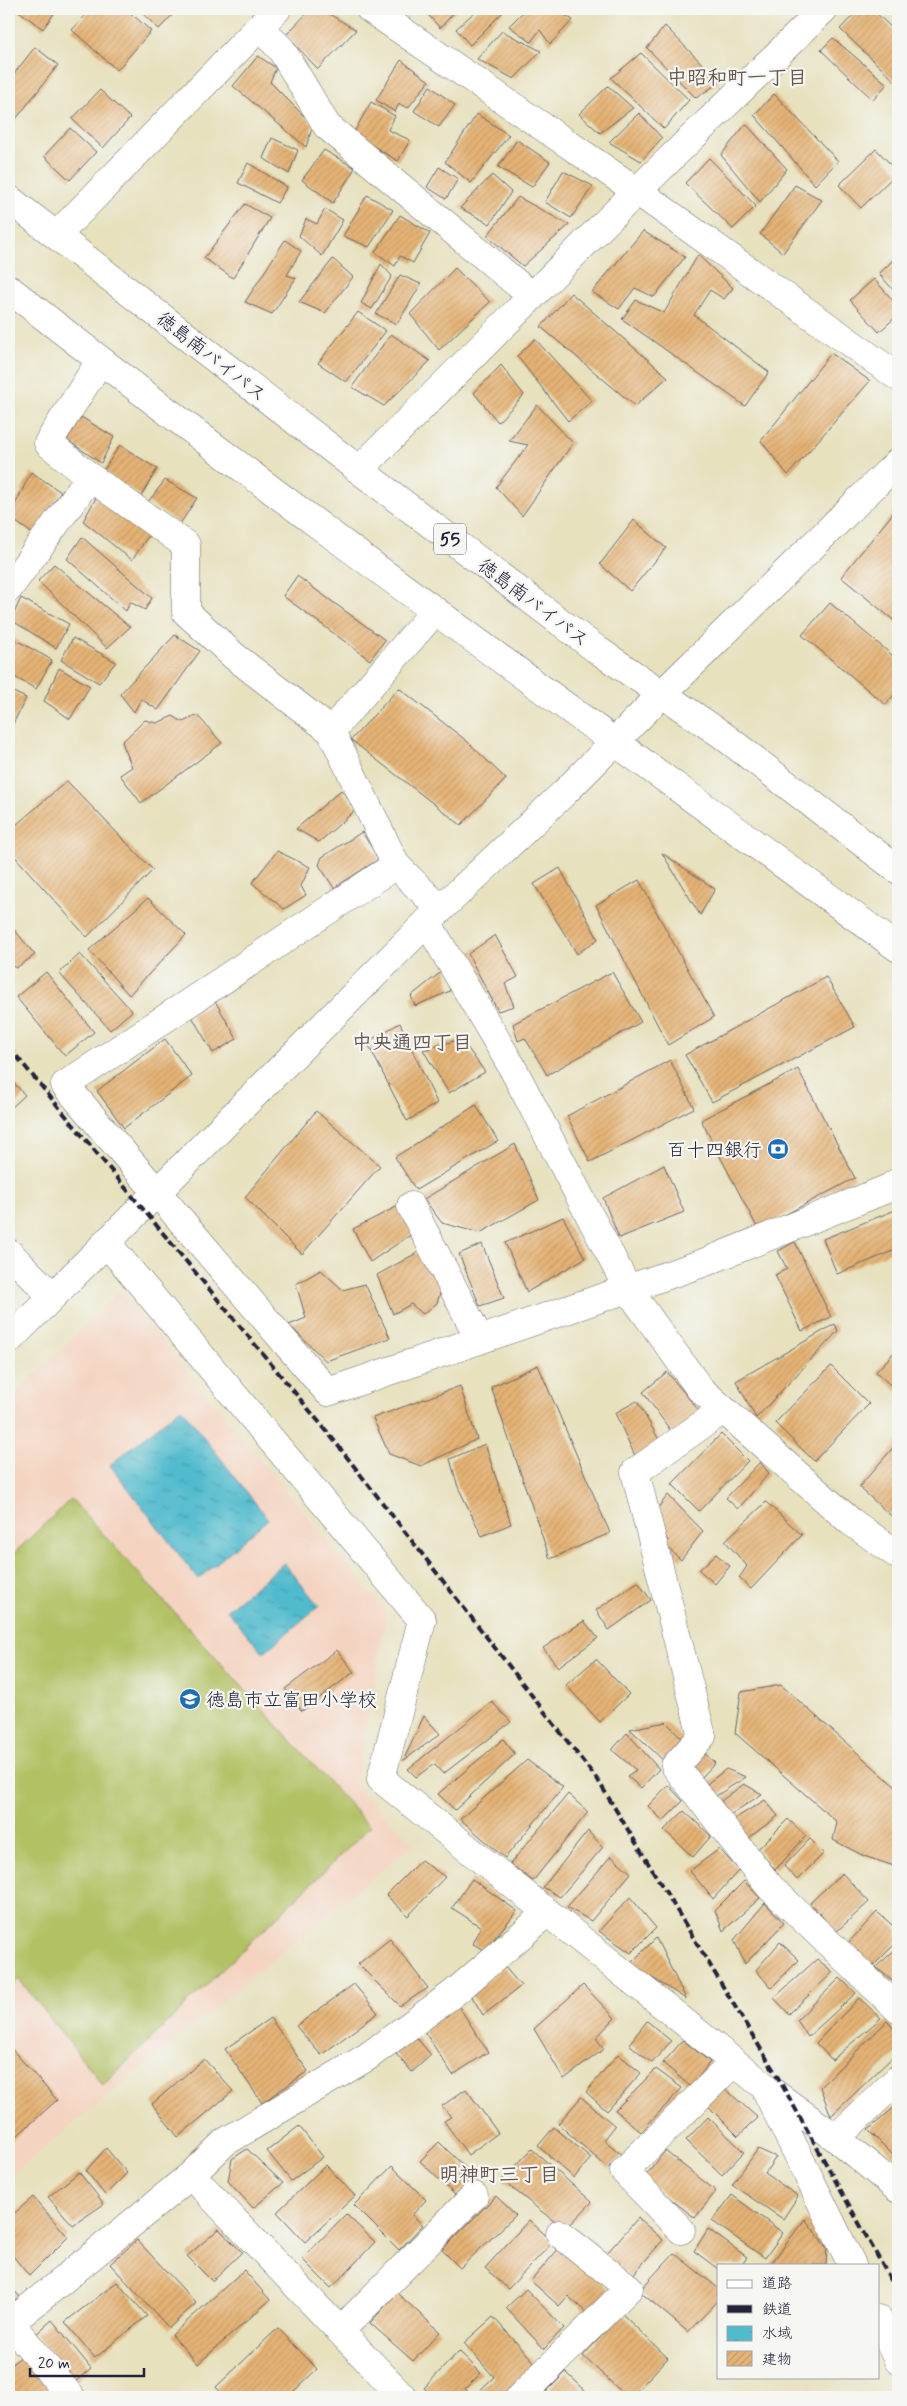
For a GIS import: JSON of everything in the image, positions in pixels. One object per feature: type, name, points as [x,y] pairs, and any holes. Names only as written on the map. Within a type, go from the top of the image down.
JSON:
[{"type":"main road","points":[[370,9],[637,191],[898,377]]},
{"type":"main road","points":[[359,470],[637,191],[824,9]]},
{"type":"main road","points":[[57,235],[268,18],[281,49],[327,126],[532,296]]},
{"type":"main road","name":"徳島南バイパス","points":[[9,199],[359,470],[596,649],[721,734],[897,866]]},
{"type":"main road","points":[[9,289],[100,361],[434,612],[898,948]]},
{"type":"main road","points":[[100,361],[48,443],[90,478],[186,545],[186,612],[234,656],[331,731],[396,865],[434,916],[628,1289],[700,1389],[850,1521],[898,1555]]},
{"type":"main road","points":[[9,1340],[434,916],[564,794],[662,694],[898,462]]},
{"type":"main road","points":[[9,588],[90,478]]},
{"type":"main road","points":[[331,731],[434,612]]},
{"type":"main road","points":[[396,865],[66,1085],[328,1392],[703,1263],[889,1188],[898,1182]]},
{"type":"main road","points":[[411,1206],[480,1340]]},
{"type":"main road","points":[[106,1242],[422,1620],[381,1779],[764,2086],[836,2138],[898,2189]]},
{"type":"main road","points":[[9,1253],[52,1296]]},
{"type":"main road","points":[[723,1410],[635,1472],[702,1736],[675,1766],[770,1887],[898,2009]]},
{"type":"main road","points":[[70,2397],[9,2324],[191,2175],[225,2142],[367,2057],[446,1999],[533,1926],[545,1912]]},
{"type":"main road","points":[[681,2230],[624,2171],[734,2062]]},
{"type":"main road","points":[[836,2138],[898,2079]]},
{"type":"main road","points":[[764,2086],[852,2264]]},
{"type":"main road","points":[[191,2175],[403,2397]]},
{"type":"main road","points":[[340,2331],[474,2196]]},
{"type":"main road","points":[[520,2397],[630,2288],[560,2234]]},
{"type":"main road","points":[[880,2323],[898,2360]]},
{"type":"shaded area","name":"徳島市立富田小学校","points":[[120,1291],[387,1613],[355,1785],[413,1844],[9,2177],[9,1400]]},
{"type":"green space","points":[[71,1499],[370,1827],[103,2085],[19,1979],[9,1989],[9,1558]]},
{"type":"water","points":[[181,1408],[268,1519],[198,1579],[110,1465]]},
{"type":"water","points":[[284,1563],[319,1606],[263,1653],[227,1610]]},
{"type":"building","points":[[16,9],[57,9],[43,29]]},
{"type":"building","points":[[91,9],[126,9],[151,31],[117,70],[72,30]]},
{"type":"building","points":[[138,9],[178,9],[159,29]]},
{"type":"building","points":[[311,9],[321,9],[356,30],[318,69],[286,35]]},
{"type":"building","points":[[423,9],[457,9],[440,28]]},
{"type":"building","points":[[478,9],[506,9],[470,45],[456,29]]},
{"type":"building","points":[[526,9],[566,9],[563,14],[573,20],[550,44],[540,30],[531,42],[509,26]]},
{"type":"building","points":[[859,9],[872,9],[898,34],[898,84],[840,29]]},
{"type":"building","points":[[665,26],[720,82],[696,98],[647,48]]},
{"type":"building","points":[[502,31],[541,51],[514,79],[477,59]]},
{"type":"building","points":[[833,38],[887,84],[873,100],[821,50]]},
{"type":"building","points":[[35,47],[58,65],[9,128],[9,80]]},
{"type":"building","points":[[641,53],[689,100],[664,129],[611,78]]},
{"type":"building","points":[[258,56],[276,68],[270,82],[313,125],[306,147],[233,86]]},
{"type":"building","points":[[401,60],[429,81],[408,108],[399,104],[395,112],[376,100]]},
{"type":"building","points":[[430,86],[455,105],[439,127],[414,111]]},
{"type":"building","points":[[608,86],[633,108],[600,133],[579,114]]},
{"type":"building","points":[[100,90],[130,118],[103,148],[72,119]]},
{"type":"building","points":[[774,94],[838,161],[815,185],[754,115]]},
{"type":"building","points":[[371,102],[395,116],[388,130],[410,140],[398,161],[353,134]]},
{"type":"building","points":[[639,113],[662,138],[641,161],[609,142]]},
{"type":"building","points":[[477,114],[509,135],[471,183],[445,162]]},
{"type":"building","points":[[746,124],[787,169],[760,202],[721,155]]},
{"type":"building","points":[[70,128],[96,152],[70,180],[44,156]]},
{"type":"building","points":[[272,138],[298,150],[289,174],[263,158]]},
{"type":"building","points":[[517,140],[550,162],[532,187],[498,167]]},
{"type":"building","points":[[876,149],[898,172],[861,208],[839,185]]},
{"type":"building","points":[[324,150],[355,168],[333,203],[302,180]]},
{"type":"building","points":[[709,158],[756,206],[733,229],[685,183]]},
{"type":"building","points":[[248,163],[287,187],[277,203],[238,183]]},
{"type":"building","points":[[439,167],[458,179],[446,199],[427,187]]},
{"type":"building","points":[[563,171],[593,186],[571,218],[545,202]]},
{"type":"building","points":[[492,175],[511,192],[490,224],[460,208]]},
{"type":"building","points":[[795,185],[822,200],[783,253],[760,234]]},
{"type":"building","points":[[367,195],[393,210],[369,247],[343,236]]},
{"type":"building","points":[[518,197],[569,225],[523,266],[487,236]]},
{"type":"building","points":[[245,204],[270,218],[233,278],[204,258]]},
{"type":"building","points":[[325,209],[343,220],[322,256],[299,236],[306,219],[317,224]]},
{"type":"building","points":[[400,215],[430,233],[413,263],[400,256],[395,266],[375,252]]},
{"type":"building","points":[[643,231],[685,257],[654,297],[635,288],[619,309],[592,292]]},
{"type":"building","points":[[285,240],[301,251],[287,275],[296,278],[272,314],[245,302]]},
{"type":"building","points":[[698,255],[733,288],[724,299],[710,290],[694,315],[769,372],[745,406],[622,319],[636,300],[664,313]]},
{"type":"building","points":[[898,255],[898,295],[879,274]]},
{"type":"building","points":[[333,259],[353,277],[325,313],[299,302]]},
{"type":"building","points":[[381,264],[392,276],[372,309],[361,303]]},
{"type":"building","points":[[455,268],[490,302],[439,350],[410,314]]},
{"type":"building","points":[[400,275],[421,284],[397,324],[376,314]]},
{"type":"building","points":[[874,279],[898,306],[898,315],[879,332],[850,300]]},
{"type":"building","points":[[571,293],[668,377],[635,406],[541,327]]},
{"type":"building","points":[[358,312],[386,331],[346,382],[318,363]]},
{"type":"building","points":[[391,334],[430,361],[384,406],[352,387]]},
{"type":"building","points":[[535,339],[592,401],[568,421],[517,356]]},
{"type":"building","points":[[831,353],[870,381],[788,475],[761,441]]},
{"type":"building","points":[[501,365],[524,395],[498,422],[474,393]]},
{"type":"building","points":[[537,405],[573,443],[522,516],[496,487],[528,445],[509,441]]},
{"type":"building","points":[[81,417],[114,437],[101,463],[67,440]]},
{"type":"building","points":[[120,445],[157,469],[141,496],[103,471]]},
{"type":"building","points":[[31,472],[61,492],[33,534],[9,517]]},
{"type":"building","points":[[165,480],[197,498],[180,524],[148,502]]},
{"type":"building","points":[[96,498],[149,535],[132,560],[83,521]]},
{"type":"building","points":[[898,507],[898,624],[841,577]]},
{"type":"building","points":[[634,520],[666,548],[630,591],[600,564]]},
{"type":"building","points":[[82,537],[152,598],[145,610],[130,602],[126,611],[67,559]]},
{"type":"building","points":[[54,564],[130,627],[107,648],[38,581]]},
{"type":"building","points":[[297,576],[385,640],[370,660],[283,596]]},
{"type":"building","points":[[21,598],[69,624],[56,648],[11,620]]},
{"type":"building","points":[[830,603],[898,660],[898,689],[886,705],[802,635]]},
{"type":"building","points":[[175,635],[200,651],[158,710],[141,699],[134,712],[120,694]]},
{"type":"building","points":[[9,636],[52,660],[36,689],[9,674]]},
{"type":"building","points":[[73,638],[116,662],[99,683],[61,660]]},
{"type":"building","points":[[59,668],[90,686],[70,719],[44,701]]},
{"type":"building","points":[[399,688],[468,742],[506,779],[461,825],[351,740]]},
{"type":"building","points":[[9,690],[26,698],[11,728],[9,727]]},
{"type":"building","points":[[197,715],[222,743],[141,803],[120,775],[132,767],[122,742],[145,720],[157,723],[173,716],[183,722]]},
{"type":"building","points":[[67,781],[153,870],[87,937],[9,850],[9,831]]},
{"type":"building","points":[[341,790],[357,809],[319,842],[296,829]]},
{"type":"building","points":[[362,832],[379,859],[334,888],[319,865],[322,857]]},
{"type":"building","points":[[277,851],[310,867],[301,886],[306,895],[284,909],[252,883]]},
{"type":"building","points":[[662,853],[715,889],[700,915]]},
{"type":"building","points":[[560,868],[598,939],[577,954],[534,884]]},
{"type":"building","points":[[639,880],[714,1017],[668,1045],[596,905]]},
{"type":"building","points":[[148,898],[186,935],[129,995],[89,950]]},
{"type":"building","points":[[9,923],[35,955],[16,968],[9,964]]},
{"type":"building","points":[[495,935],[518,977],[505,984],[514,1006],[498,1011],[468,954]]},
{"type":"building","points":[[80,954],[132,1011],[110,1030],[59,973]]},
{"type":"building","points":[[446,968],[450,991],[415,1006],[411,996]]},
{"type":"building","points":[[46,972],[94,1032],[65,1056],[16,997]]},
{"type":"building","points":[[612,972],[641,1022],[547,1075],[525,1038],[518,1041],[513,1024]]},
{"type":"building","points":[[826,977],[855,1027],[712,1102],[685,1055]]},
{"type":"building","points":[[215,1001],[237,1039],[213,1053],[191,1015]]},
{"type":"building","points":[[400,1023],[437,1103],[407,1121],[367,1042]]},
{"type":"building","points":[[165,1039],[192,1076],[124,1128],[97,1091]]},
{"type":"building","points":[[461,1039],[485,1072],[449,1093],[423,1050]]},
{"type":"building","points":[[670,1060],[694,1108],[590,1162],[567,1116]]},
{"type":"building","name":"百十四銀行","points":[[798,1069],[855,1178],[758,1229],[701,1120]]},
{"type":"building","points":[[9,1078],[25,1095],[9,1110]]},
{"type":"building","points":[[476,1105],[498,1141],[416,1190],[395,1157]]},
{"type":"building","points":[[316,1111],[380,1166],[302,1254],[245,1197]]},
{"type":"building","points":[[515,1144],[539,1200],[480,1233],[442,1223],[424,1199]]},
{"type":"building","points":[[664,1165],[684,1212],[619,1238],[603,1198]]},
{"type":"building","points":[[400,1205],[412,1234],[370,1262],[353,1229]]},
{"type":"building","points":[[898,1209],[898,1249],[837,1274],[823,1239]]},
{"type":"building","points":[[563,1217],[585,1258],[527,1292],[505,1243]]},
{"type":"building","points":[[795,1242],[831,1317],[802,1331],[775,1275],[787,1269],[778,1251]]},
{"type":"building","points":[[482,1244],[504,1298],[480,1306],[459,1254]]},
{"type":"building","points":[[424,1249],[442,1287],[437,1303],[423,1314],[411,1304],[393,1314],[377,1275]]},
{"type":"building","points":[[321,1270],[343,1290],[365,1284],[390,1338],[326,1361],[289,1325],[306,1318],[296,1284]]},
{"type":"building","points":[[835,1324],[838,1331],[756,1418],[736,1381]]},
{"type":"building","points":[[898,1348],[898,1392],[876,1372]]},
{"type":"building","points":[[538,1365],[610,1533],[550,1559],[491,1387]]},
{"type":"building","points":[[831,1366],[869,1404],[814,1461],[775,1423]]},
{"type":"building","points":[[667,1372],[700,1412],[673,1434],[643,1392]]},
{"type":"building","points":[[460,1386],[477,1439],[421,1466],[389,1454],[373,1418]]},
{"type":"building","points":[[637,1401],[662,1445],[637,1460],[615,1413]]},
{"type":"building","points":[[721,1434],[748,1461],[699,1511],[672,1484]]},
{"type":"building","points":[[898,1442],[898,1522],[859,1487]]},
{"type":"building","points":[[485,1444],[511,1524],[482,1536],[458,1487],[450,1459]]},
{"type":"building","points":[[760,1462],[769,1473],[738,1509],[726,1498]]},
{"type":"building","points":[[668,1495],[703,1531],[681,1560],[665,1545],[668,1541],[653,1514]]},
{"type":"building","points":[[766,1502],[802,1535],[751,1589],[739,1578],[747,1566],[725,1541]]},
{"type":"building","points":[[716,1554],[730,1566],[715,1584],[699,1570]]},
{"type":"building","points":[[638,1582],[651,1600],[609,1630],[596,1610]]},
{"type":"building","points":[[584,1621],[598,1638],[558,1667],[543,1648]]},
{"type":"building","points":[[337,1650],[354,1672],[302,1711],[285,1689]]},
{"type":"building","points":[[596,1659],[629,1694],[600,1722],[566,1685]]},
{"type":"building","points":[[781,1685],[898,1789],[898,1865],[894,1866],[864,1856],[833,1840],[837,1822],[735,1733],[741,1692]]},
{"type":"building","points":[[492,1702],[511,1722],[443,1774],[434,1764],[416,1777],[408,1769]]},
{"type":"building","points":[[424,1716],[440,1734],[403,1761]]},
{"type":"building","points":[[666,1722],[686,1742],[664,1761],[630,1729]]},
{"type":"building","points":[[627,1733],[659,1769],[641,1788],[627,1776],[636,1770],[612,1750]]},
{"type":"building","points":[[503,1739],[515,1754],[455,1810],[438,1794]]},
{"type":"building","points":[[702,1751],[715,1763],[702,1777],[689,1764]]},
{"type":"building","points":[[527,1760],[563,1787],[505,1858],[460,1819]]},
{"type":"building","points":[[726,1769],[746,1777],[716,1796],[707,1784]]},
{"type":"building","points":[[744,1784],[762,1794],[730,1815],[721,1801]]},
{"type":"building","points":[[668,1785],[683,1801],[663,1821],[648,1806]]},
{"type":"building","points":[[568,1794],[588,1812],[533,1881],[510,1864]]},
{"type":"building","points":[[765,1800],[778,1816],[746,1840],[731,1821]]},
{"type":"building","points":[[684,1811],[711,1836],[693,1857],[664,1830]]},
{"type":"building","points":[[788,1819],[806,1836],[775,1870],[758,1849]]},
{"type":"building","points":[[588,1831],[603,1847],[560,1897],[543,1887]]},
{"type":"building","points":[[810,1839],[824,1853],[797,1880],[784,1866]]},
{"type":"building","points":[[719,1849],[739,1870],[713,1899],[690,1871]]},
{"type":"building","points":[[611,1856],[631,1873],[591,1921],[567,1907]]},
{"type":"building","points":[[421,1860],[445,1877],[408,1916],[386,1895]]},
{"type":"building","points":[[842,1873],[869,1902],[836,1932],[810,1903]]},
{"type":"building","points":[[472,1879],[517,1911],[485,1950],[473,1944],[481,1927],[452,1908]]},
{"type":"building","points":[[744,1881],[760,1898],[723,1931],[715,1910]]},
{"type":"building","points":[[630,1897],[656,1928],[631,1953],[599,1931]]},
{"type":"building","points":[[765,1903],[784,1923],[745,1964],[734,1940]]},
{"type":"building","points":[[877,1912],[898,1930],[898,1941],[873,1966],[848,1943]]},
{"type":"building","points":[[656,1938],[686,1999],[630,1964]]},
{"type":"building","points":[[390,1939],[428,1988],[400,2006],[358,1964]]},
{"type":"building","points":[[780,1942],[799,1960],[771,1988],[756,1970]]},
{"type":"building","points":[[898,1947],[898,1986],[876,1967]]},
{"type":"building","points":[[817,1959],[833,1972],[789,2014],[774,1998]]},
{"type":"building","points":[[504,1966],[521,1986],[483,2015],[471,1995]]},
{"type":"building","points":[[840,1978],[856,1993],[808,2037],[797,2020]]},
{"type":"building","points":[[354,1984],[378,2013],[321,2055],[296,2026]]},
{"type":"building","points":[[583,1985],[615,2018],[596,2038],[604,2049],[564,2079],[534,2029]]},
{"type":"building","points":[[859,1998],[881,2018],[832,2060],[816,2043]]},
{"type":"building","points":[[458,2005],[488,2052],[453,2075],[422,2028]]},
{"type":"building","points":[[270,2018],[308,2071],[262,2103],[225,2049]]},
{"type":"building","points":[[647,2021],[671,2041],[652,2063],[629,2044]]},
{"type":"building","points":[[887,2021],[898,2034],[898,2052],[831,2116],[820,2087]]},
{"type":"building","points":[[416,2037],[431,2055],[412,2072],[396,2054]]},
{"type":"building","points":[[683,2040],[710,2062],[691,2087],[663,2063]]},
{"type":"building","points":[[9,2046],[57,2100],[9,2143]]},
{"type":"building","points":[[618,2054],[641,2073],[607,2111],[586,2092]]},
{"type":"building","points":[[204,2059],[233,2091],[178,2137],[152,2104]]},
{"type":"building","points":[[656,2069],[682,2088],[641,2132],[615,2110]]},
{"type":"building","points":[[723,2087],[758,2118],[738,2136],[705,2103]]},
{"type":"building","points":[[466,2089],[498,2133],[468,2155],[444,2121],[451,2117],[442,2106]]},
{"type":"building","points":[[581,2097],[615,2126],[604,2140],[622,2155],[608,2168],[558,2124]]},
{"type":"building","points":[[898,2104],[898,2160],[868,2130]]},
{"type":"building","points":[[708,2117],[744,2152],[722,2175],[686,2140]]},
{"type":"building","points":[[299,2126],[323,2157],[291,2181],[267,2151]]},
{"type":"building","points":[[554,2127],[591,2158],[574,2178],[538,2146]]},
{"type":"building","points":[[439,2142],[475,2177],[456,2196],[420,2161]]},
{"type":"building","points":[[106,2148],[127,2173],[105,2195],[86,2171]]},
{"type":"building","points":[[247,2149],[283,2183],[253,2208],[228,2181],[232,2159]]},
{"type":"building","points":[[532,2149],[592,2202],[565,2230],[502,2180]]},
{"type":"building","points":[[758,2149],[776,2157],[765,2173],[798,2196],[783,2219],[732,2185]]},
{"type":"building","points":[[665,2151],[716,2191],[695,2218],[644,2178]]},
{"type":"building","points":[[326,2165],[355,2196],[305,2242],[277,2212]]},
{"type":"building","points":[[392,2166],[426,2200],[412,2215],[423,2225],[399,2250],[354,2205]]},
{"type":"building","points":[[79,2172],[104,2204],[73,2225],[48,2197]]},
{"type":"building","points":[[732,2195],[783,2233],[765,2258],[712,2221]]},
{"type":"building","points":[[496,2196],[516,2215],[460,2268],[442,2250]]},
{"type":"building","points":[[33,2197],[68,2237],[29,2276],[9,2251],[9,2218]]},
{"type":"building","points":[[346,2214],[375,2242],[331,2288],[302,2259]]},
{"type":"building","points":[[638,2218],[663,2240],[631,2277],[606,2254]]},
{"type":"building","points":[[805,2219],[827,2248],[826,2264],[771,2264]]},
{"type":"building","points":[[529,2220],[553,2242],[508,2289],[485,2268]]},
{"type":"building","points":[[219,2229],[242,2252],[212,2281],[187,2256]]},
{"type":"building","points":[[708,2229],[747,2257],[743,2264],[717,2264],[717,2268],[694,2251]]},
{"type":"building","points":[[137,2240],[196,2303],[169,2328],[110,2264]]},
{"type":"building","points":[[560,2247],[609,2290],[588,2314],[568,2296],[559,2306],[531,2281]]},
{"type":"building","points":[[674,2253],[717,2287],[717,2302],[688,2332],[639,2291]]},
{"type":"building","points":[[244,2270],[270,2300],[198,2364],[172,2335]]},
{"type":"building","points":[[117,2282],[147,2316],[95,2358],[65,2322]]},
{"type":"building","points":[[9,2285],[20,2297],[9,2307]]},
{"type":"building","points":[[526,2289],[564,2328],[544,2349],[506,2308]]},
{"type":"building","points":[[397,2293],[440,2332],[413,2361],[370,2323]]},
{"type":"building","points":[[622,2314],[668,2358],[631,2397],[627,2397],[583,2356]]},
{"type":"building","points":[[493,2317],[537,2365],[501,2397],[483,2397],[478,2392],[494,2377],[464,2343]]},
{"type":"building","points":[[52,2320],[91,2368],[76,2381],[36,2334]]},
{"type":"building","points":[[278,2328],[317,2369],[288,2397],[225,2397],[216,2387]]},
{"type":"building","points":[[459,2351],[481,2373],[465,2389],[474,2397],[433,2397],[424,2388]]},
{"type":"building","points":[[21,2357],[51,2391],[44,2397],[9,2397],[9,2366]]},
{"type":"building","points":[[566,2372],[592,2397],[545,2397],[543,2395]]},
{"type":"railway","points":[[9,1047],[329,1434],[599,1782],[776,2074],[898,2293]]},
{"type":"place","name":"百十四銀行","points":[[778,1149]]},
{"type":"place","name":"徳島市立富田小学校","points":[[190,1699]]},
{"type":"district","name":"中昭和町一丁目","points":[[737,77]]},
{"type":"district","name":"中央通四丁目","points":[[412,1042]]},
{"type":"district","name":"明神町三丁目","points":[[499,2174]]}]
